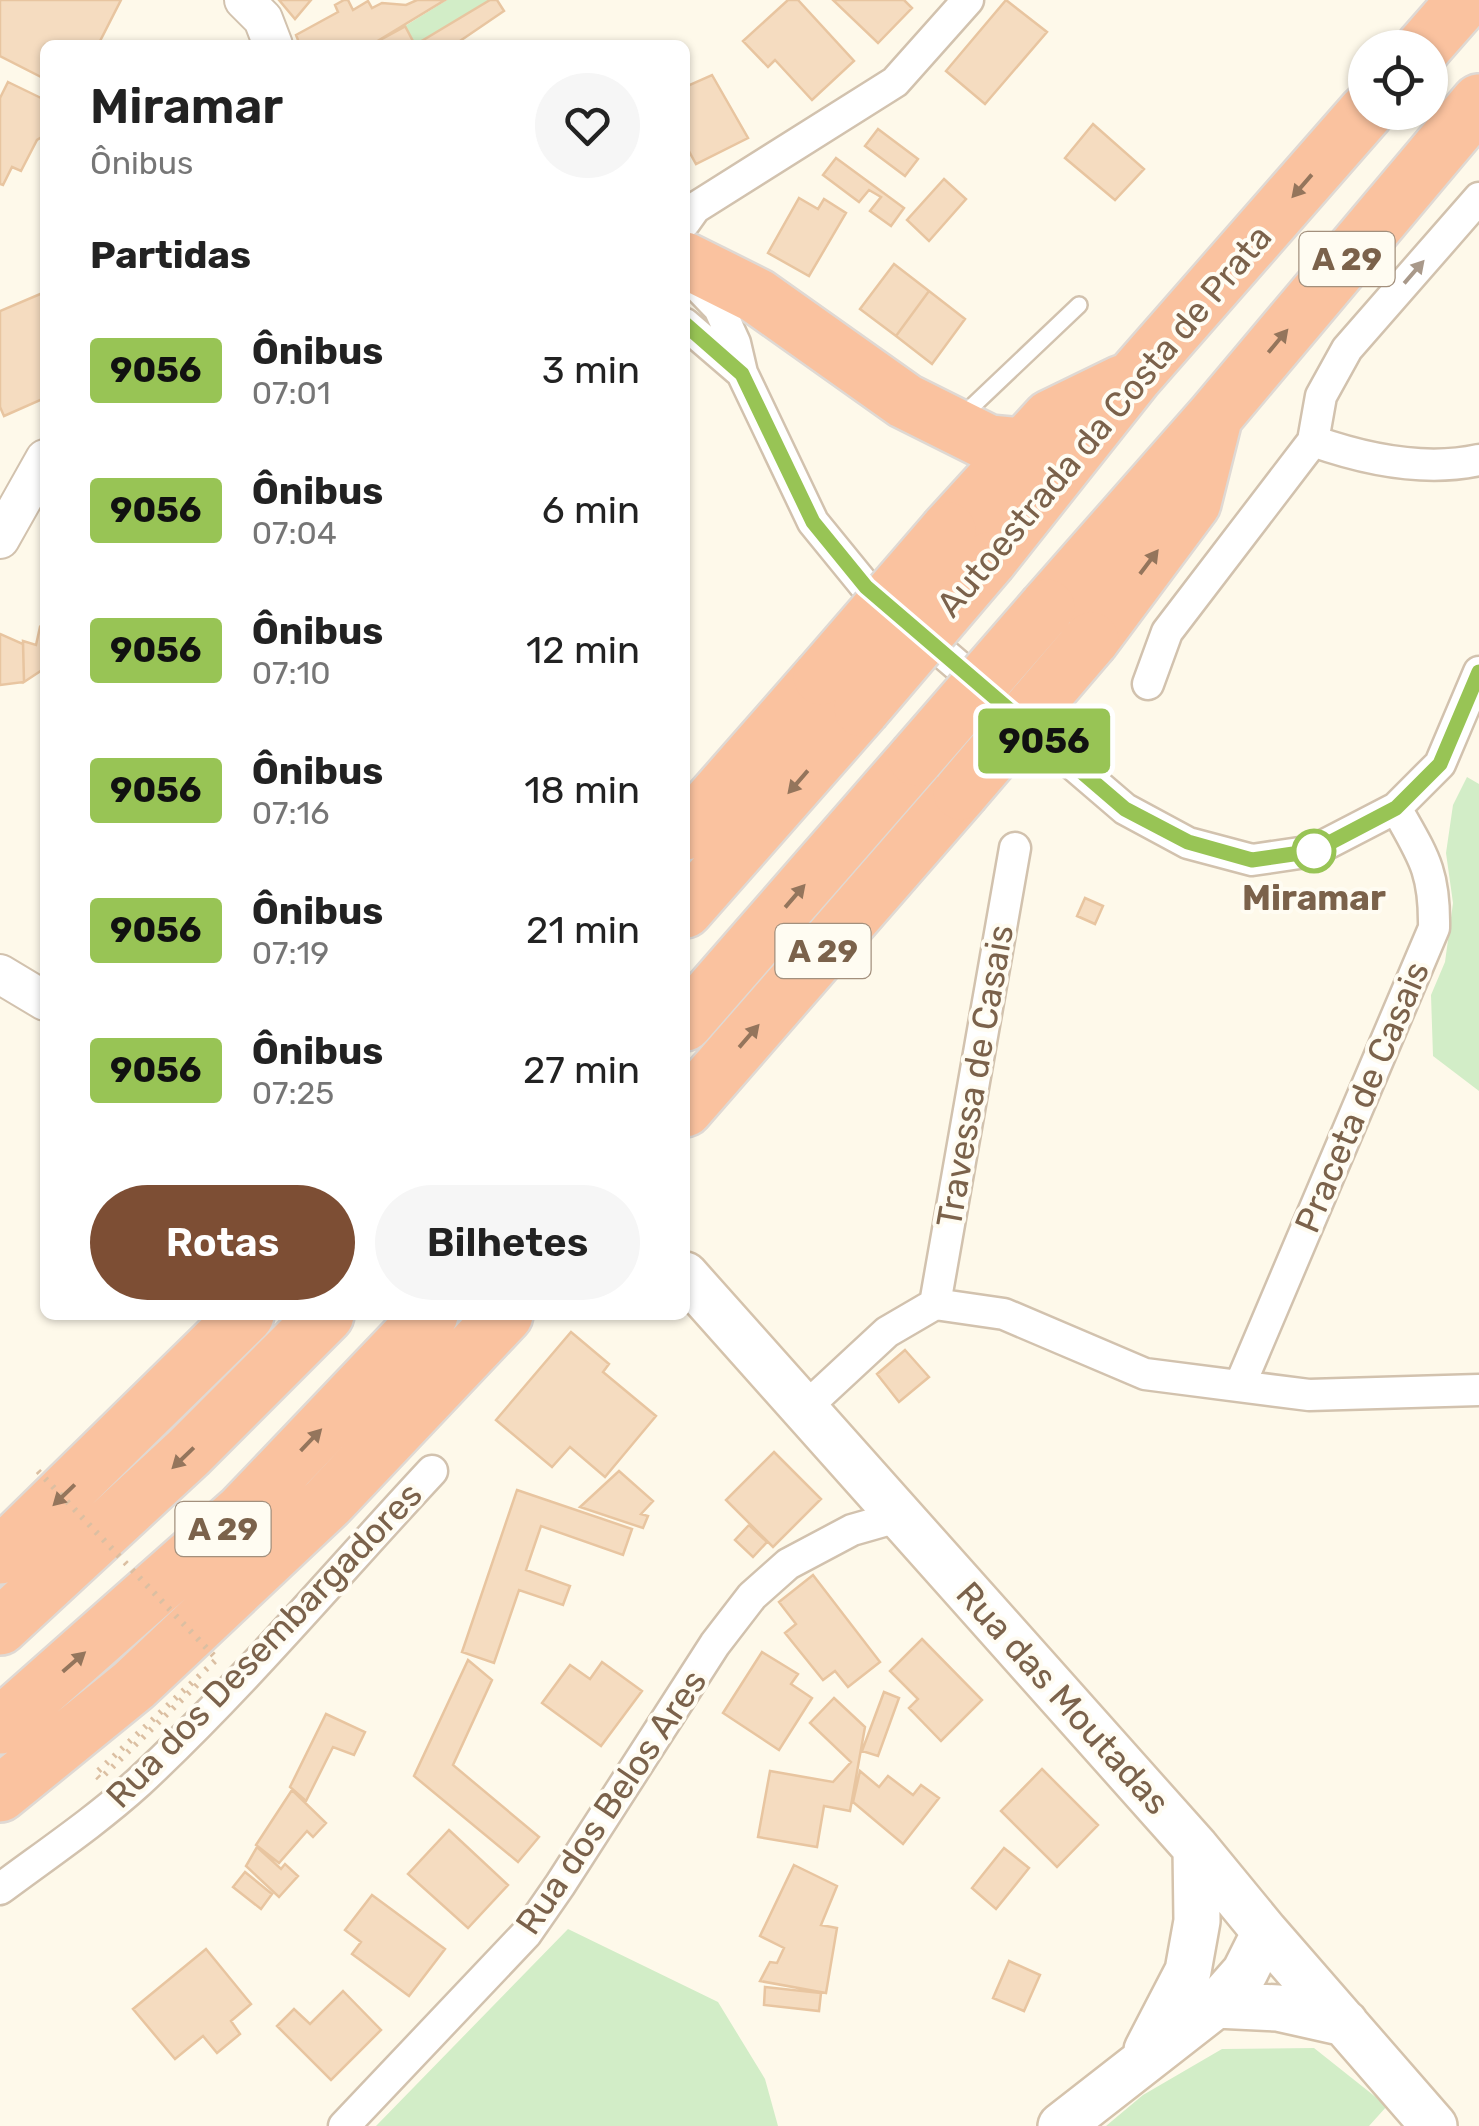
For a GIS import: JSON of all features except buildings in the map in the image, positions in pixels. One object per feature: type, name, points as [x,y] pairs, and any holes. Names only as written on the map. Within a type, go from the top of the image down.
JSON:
[{"type":"highway","points":[[1439,30],[1465,0]]},
{"type":"highway","name":"A 29","points":[[690,1017],[1216,416],[1479,102]]},
{"type":"highway","name":"Autoestrada da Costa de Prata","points":[[966,535],[1134,378],[1350,130]]},
{"type":"highway","points":[[690,262],[757,296],[905,400],[989,443],[1022,446]]},
{"type":"highway","name":"A 29","points":[[690,903],[842,693],[966,535],[1022,446],[1050,418],[1134,378]]},
{"type":"highway","points":[[905,400],[960,495],[966,535]]},
{"type":"highway","name":"A 29","points":[[690,1104],[1091,640],[1193,503],[1216,416]]},
{"type":"highway","name":"A 29","points":[[690,828],[842,693]]},
{"type":"highway","points":[[0,1556],[241,1320]]},
{"type":"highway","name":"A 29","points":[[0,1627],[188,1453],[321,1320]]},
{"type":"highway","name":"A 29","points":[[0,1726],[242,1511],[425,1320]]},
{"type":"highway","name":"A 29","points":[[0,1794],[134,1685],[328,1502],[499,1320]]},
{"type":"main road","name":"Rua das Moutadas","points":[[690,1281],[1196,1848],[1434,2126]]},
{"type":"main road","points":[[1196,1848],[1202,1988]]},
{"type":"main road","points":[[1061,2126],[1140,2062],[1202,1988],[1223,1946],[1265,1932]]},
{"type":"main road","points":[[1202,1988],[1345,2023]]},
{"type":"street","points":[[244,0],[263,19],[271,40]]},
{"type":"street","points":[[690,215],[695,208],[895,82],[968,0]]},
{"type":"street","points":[[1148,684],[1167,632],[1312,441],[1321,396],[1347,349],[1479,198]]},
{"type":"street","points":[[690,278],[720,308],[735,343],[742,374],[813,522],[866,587],[1125,809],[1188,842],[1252,860],[1314,851],[1396,808],[1440,764],[1479,672]]},
{"type":"street","points":[[690,328],[742,374]]},
{"type":"street","points":[[1312,441],[1354,456],[1403,464],[1479,460]]},
{"type":"street","points":[[0,538],[40,469]]},
{"type":"street","name":"Praceta de Casais","points":[[1240,1385],[1434,928],[1434,890],[1428,864],[1396,808]]},
{"type":"street","name":"Travessa de Casais","points":[[935,1304],[1015,848]]},
{"type":"street","points":[[0,974],[40,998]]},
{"type":"street","points":[[804,1408],[887,1332],[935,1304],[1004,1314],[1145,1374],[1310,1395],[1479,1390]]},
{"type":"street","name":"Rua dos Desembargadores","points":[[0,1889],[102,1813],[152,1769],[432,1471]]},
{"type":"street","name":"Rua dos Belos Ares","points":[[344,2126],[526,1934],[716,1644],[752,1596],[788,1564],[836,1538],[901,1516]]},
{"type":"lane","points":[[953,424],[1079,305]]},
{"type":"path","points":[[38,1471],[217,1660],[95,1774],[100,1780],[198,1684]]},
{"type":"green space","points":[[447,0],[490,0],[424,40],[413,40],[405,26]]},
{"type":"green space","points":[[1467,777],[1479,784],[1479,1091],[1433,1056],[1431,995],[1445,962],[1453,903],[1446,853],[1453,805]]},
{"type":"green space","points":[[568,1929],[718,2002],[765,2079],[778,2126],[376,2126]]},
{"type":"green space","points":[[1314,2048],[1387,2106],[1369,2126],[1106,2126],[1143,2095],[1222,2049]]},
{"type":"bus line","name":"9056","points":[[690,328],[742,374],[813,522],[866,587],[1125,809],[1188,842],[1252,860],[1314,851],[1396,808],[1440,764],[1479,672]]},
{"type":"place","name":"Miramar","points":[[1314,851]]}]
